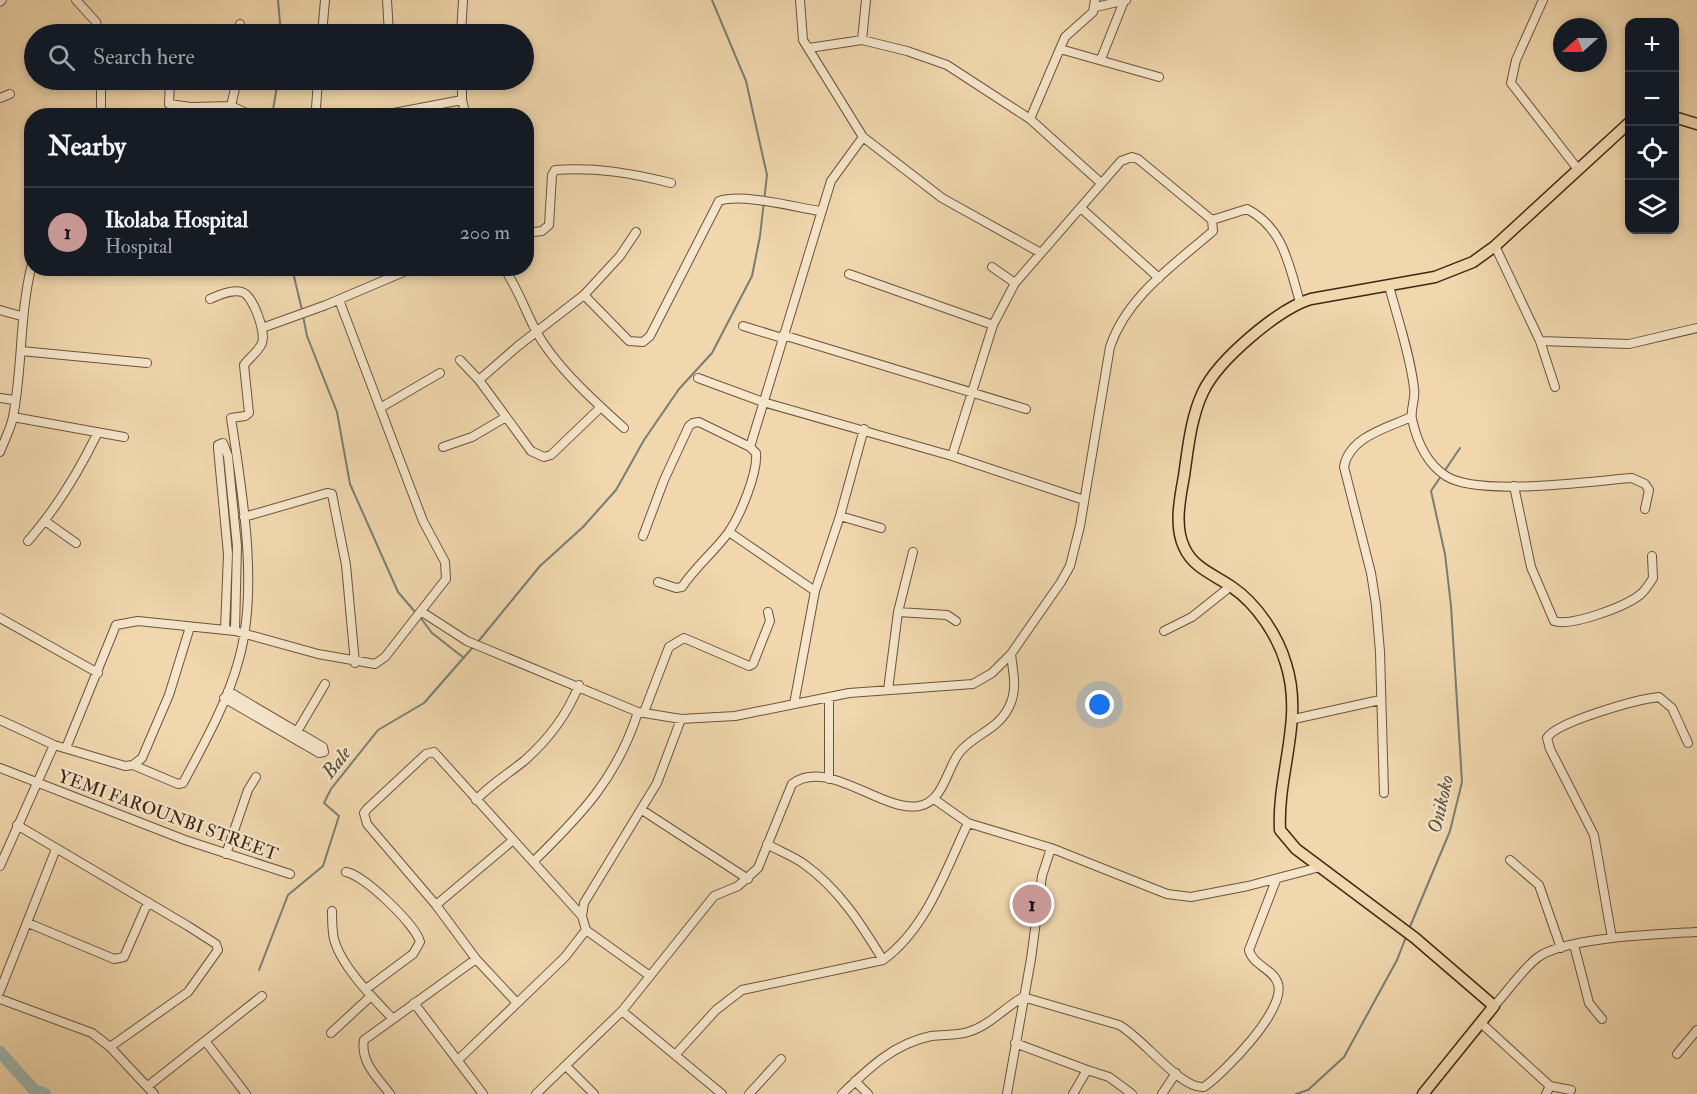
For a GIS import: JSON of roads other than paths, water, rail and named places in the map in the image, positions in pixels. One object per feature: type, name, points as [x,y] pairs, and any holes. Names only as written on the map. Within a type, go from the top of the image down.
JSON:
[{"type":"main road","points":[[1679,119],[1697,124]]},
{"type":"main road","points":[[1423,1094],[1494,1006],[1415,938],[1296,849],[1280,830],[1294,719],[1290,679],[1283,653],[1266,623],[1231,586],[1197,564],[1183,546],[1180,536],[1180,494],[1196,411],[1204,389],[1216,371],[1249,340],[1300,302],[1455,271],[1495,246],[1625,126]]},
{"type":"street","points":[[76,0],[93,24]]},
{"type":"street","points":[[323,24],[325,0]]},
{"type":"street","points":[[387,0],[388,24]]},
{"type":"street","points":[[462,24],[463,0]]},
{"type":"street","points":[[800,0],[802,34],[863,137],[942,198],[1041,253]]},
{"type":"street","points":[[862,40],[866,0]]},
{"type":"street","points":[[1030,119],[1065,37],[1095,3],[1126,0],[1101,59]]},
{"type":"street","points":[[1543,0],[1516,60],[1511,83],[1577,168]]},
{"type":"street","points":[[809,48],[862,40],[907,51],[947,65],[1030,119],[1101,183]]},
{"type":"street","points":[[1060,49],[1159,77]]},
{"type":"street","points":[[101,90],[101,108]]},
{"type":"street","points":[[170,90],[169,104],[182,108]]},
{"type":"street","points":[[231,106],[235,90]]},
{"type":"street","points":[[316,108],[317,90]]},
{"type":"street","points":[[462,90],[464,108]]},
{"type":"street","points":[[0,98],[10,94]]},
{"type":"street","points":[[420,108],[462,100]]},
{"type":"street","points":[[215,108],[231,106],[235,108]]},
{"type":"street","points":[[750,447],[820,211],[836,171],[863,137]]},
{"type":"street","points":[[420,615],[467,641],[641,712],[681,718],[735,716],[829,697],[973,684],[992,672],[1011,654],[1070,566],[1114,336],[1136,300],[1213,231],[1212,220],[1138,159],[1121,161],[1015,283],[993,325],[952,456]]},
{"type":"street","points":[[534,232],[542,231],[549,225],[552,175],[555,170],[592,168],[623,171],[670,183]]},
{"type":"street","points":[[584,295],[629,341],[643,342],[650,336],[715,204],[728,199],[758,201],[820,211]]},
{"type":"street","points":[[1082,208],[1159,278]]},
{"type":"street","points":[[1212,220],[1247,209],[1275,231],[1283,246],[1300,302]]},
{"type":"street","points":[[479,380],[584,295],[620,256],[636,232]]},
{"type":"street","points":[[1495,246],[1540,341],[1555,387]]},
{"type":"street","points":[[992,267],[1015,283]]},
{"type":"street","points":[[849,273],[993,325]]},
{"type":"street","points":[[0,452],[13,417],[21,351],[21,316],[29,276]]},
{"type":"street","points":[[262,328],[339,300],[393,276]]},
{"type":"street","points":[[509,276],[524,300],[537,332],[581,388],[624,428]]},
{"type":"street","points":[[1389,286],[1415,389],[1411,417],[1427,459],[1447,477],[1466,483],[1514,486],[1632,478],[1645,484],[1649,490],[1645,509]]},
{"type":"street","points":[[0,720],[54,746],[124,766],[133,765],[178,784],[183,783],[226,694],[245,633],[248,561],[231,418],[245,416],[249,413],[244,365],[262,342],[262,328],[247,295],[241,292],[231,292],[210,299]]},
{"type":"street","points":[[66,748],[116,625],[138,621],[234,631],[355,663],[375,664],[386,657],[442,586],[447,570],[423,521],[339,300]]},
{"type":"street","points":[[0,310],[21,316]]},
{"type":"street","points":[[743,326],[1026,410]]},
{"type":"street","points":[[1540,341],[1629,344],[1697,328]]},
{"type":"street","points":[[21,351],[147,363]]},
{"type":"street","points":[[460,360],[479,380],[531,451],[544,457],[551,455],[601,407]]},
{"type":"street","points":[[380,408],[440,373]]},
{"type":"street","points":[[698,378],[763,402],[864,429],[1084,500]]},
{"type":"street","points":[[0,398],[14,400]]},
{"type":"street","points":[[13,417],[124,437]]},
{"type":"street","points":[[443,447],[472,437],[506,417]]},
{"type":"street","points":[[1384,793],[1380,652],[1371,573],[1344,467],[1349,452],[1362,440],[1411,417]]},
{"type":"street","points":[[643,536],[688,426],[699,423],[750,447],[756,453],[753,479],[729,532],[694,569],[682,587],[676,588],[658,582]]},
{"type":"street","points":[[794,704],[815,591],[840,516],[864,429]]},
{"type":"street","points":[[28,541],[45,521],[79,471],[98,434]]},
{"type":"street","points":[[225,630],[228,554],[218,448],[218,445],[223,443],[228,456],[237,546],[234,631]]},
{"type":"street","points":[[1514,486],[1531,567],[1554,621],[1562,624],[1574,621],[1637,597],[1653,578],[1652,556]]},
{"type":"street","points":[[244,517],[327,493],[332,494],[346,565],[355,663]]},
{"type":"street","points":[[840,516],[881,528]]},
{"type":"street","points":[[45,521],[76,543]]},
{"type":"street","points":[[729,532],[815,591]]},
{"type":"street","points":[[888,690],[898,612],[913,552]]},
{"type":"street","points":[[1164,631],[1192,617],[1231,586]]},
{"type":"street","points":[[533,862],[582,814],[595,797],[619,759],[669,647],[684,638],[749,666],[753,664],[770,621],[768,612]]},
{"type":"street","points":[[898,612],[947,615],[956,621]]},
{"type":"street","points":[[0,618],[98,673]]},
{"type":"street","points":[[133,765],[142,758],[169,695],[190,627]]},
{"type":"street","points":[[536,1094],[622,1011],[714,896],[748,879],[758,868],[792,784],[803,778],[829,779],[904,805],[920,806],[934,799],[960,753],[976,738],[992,729],[1010,706],[1016,680],[1011,654]]},
{"type":"street","points":[[226,694],[295,735],[325,684]]},
{"type":"street","points":[[476,800],[490,785],[523,762],[548,736],[566,713],[579,685]]},
{"type":"street","points":[[829,697],[829,779]]},
{"type":"street","points":[[1612,938],[1594,835],[1550,750],[1547,738],[1551,731],[1594,714],[1642,699],[1659,697],[1672,708],[1688,743]]},
{"type":"street","points":[[1294,719],[1380,700]]},
{"type":"street","points":[[650,976],[586,930],[582,916],[584,903],[597,879],[642,810],[667,761],[681,718]]},
{"type":"street","points":[[0,866],[54,746]]},
{"type":"street","points":[[517,1002],[476,958],[436,905],[367,824],[364,813],[429,752],[434,752],[582,916]]},
{"type":"street","name":"YEMI FAROUNBI STREET","points":[[0,768],[226,854],[290,874]]},
{"type":"street","points":[[226,854],[248,790],[255,777]]},
{"type":"street","points":[[934,799],[968,823],[1051,848],[1167,894],[1191,897],[1276,880],[1320,867]]},
{"type":"street","points":[[642,810],[748,879]]},
{"type":"street","points":[[676,1054],[716,1010],[742,990],[883,960],[898,949],[914,930],[968,823]]},
{"type":"street","points":[[17,825],[216,944],[218,950],[216,956],[188,992],[110,1047]]},
{"type":"street","points":[[436,905],[512,841]]},
{"type":"street","points":[[767,844],[804,864],[847,905],[883,960]]},
{"type":"street","points":[[1007,1094],[1023,997],[1032,959],[1042,876],[1051,848]]},
{"type":"street","points":[[0,990],[56,849]]},
{"type":"street","points":[[1510,860],[1539,885],[1561,948]]},
{"type":"street","points":[[331,1033],[368,992],[413,954],[420,942],[414,930],[379,895],[360,878],[346,872]]},
{"type":"street","points":[[842,1094],[884,1056],[930,1036],[967,1032],[986,1025],[1003,1009],[1023,997],[1119,1025],[1131,1032],[1188,1084],[1204,1087],[1239,1054],[1272,1010],[1279,991],[1278,983],[1255,962],[1249,950],[1276,880]]},
{"type":"street","points":[[28,923],[114,959],[121,959],[124,957],[148,902]]},
{"type":"street","points":[[332,911],[333,936],[339,952],[368,992],[392,1018]]},
{"type":"street","points":[[458,1060],[565,957],[586,930]]},
{"type":"street","points":[[1494,1006],[1536,959],[1561,948],[1612,938],[1697,932]]},
{"type":"street","points":[[1574,945],[1589,1003],[1602,1019]]},
{"type":"street","points":[[390,1094],[367,1063],[363,1044],[368,1035],[476,958]]},
{"type":"street","points":[[148,1086],[262,996]]},
{"type":"street","points":[[0,999],[92,1033],[110,1047],[154,1094]]},
{"type":"street","points":[[414,1003],[483,1094]]},
{"type":"street","points":[[622,1011],[722,1094]]},
{"type":"street","points":[[1481,1023],[1550,1086],[1571,1090]]},
{"type":"street","points":[[1677,1054],[1697,1030]]},
{"type":"street","points":[[206,1042],[246,1094]]},
{"type":"street","points":[[1015,1043],[1109,1077],[1132,1094]]},
{"type":"street","points":[[749,1094],[781,1059]]},
{"type":"street","points":[[566,1066],[594,1094]]},
{"type":"street","points":[[1073,1094],[1087,1070]]},
{"type":"street","points":[[1162,1094],[1176,1072]]},
{"type":"street","points":[[855,1081],[868,1094]]},
{"type":"street","points":[[1546,1094],[1550,1086]]},
{"type":"waterway","points":[[278,0],[280,24]]},
{"type":"waterway","points":[[477,643],[540,566],[583,527],[616,490],[644,440],[679,389],[712,353],[752,276],[760,236],[767,175],[746,81],[712,0]]},
{"type":"waterway","points":[[273,108],[276,90]]},
{"type":"waterway","points":[[294,276],[302,310]]},
{"type":"waterway","points":[[303,316],[307,336],[337,412],[350,484],[398,592],[416,613]]},
{"type":"waterway","name":"Onikoko","points":[[1409,929],[1450,831],[1462,782],[1451,606],[1445,554],[1431,491],[1460,448]]},
{"type":"waterway","points":[[420,617],[432,633],[464,658]]},
{"type":"waterway","name":"Bale","points":[[259,970],[288,895],[323,866],[339,816],[324,803],[331,789],[378,730],[424,703],[473,647]]},
{"type":"waterway","name":"Onikoko","points":[[1296,1094],[1308,1090],[1344,1057],[1397,960],[1406,937]]},
{"type":"waterway","points":[[0,1052],[34,1090],[45,1094]]},
{"type":"place","name":"Ikolaba Hospital","points":[[1032,904]]}]
